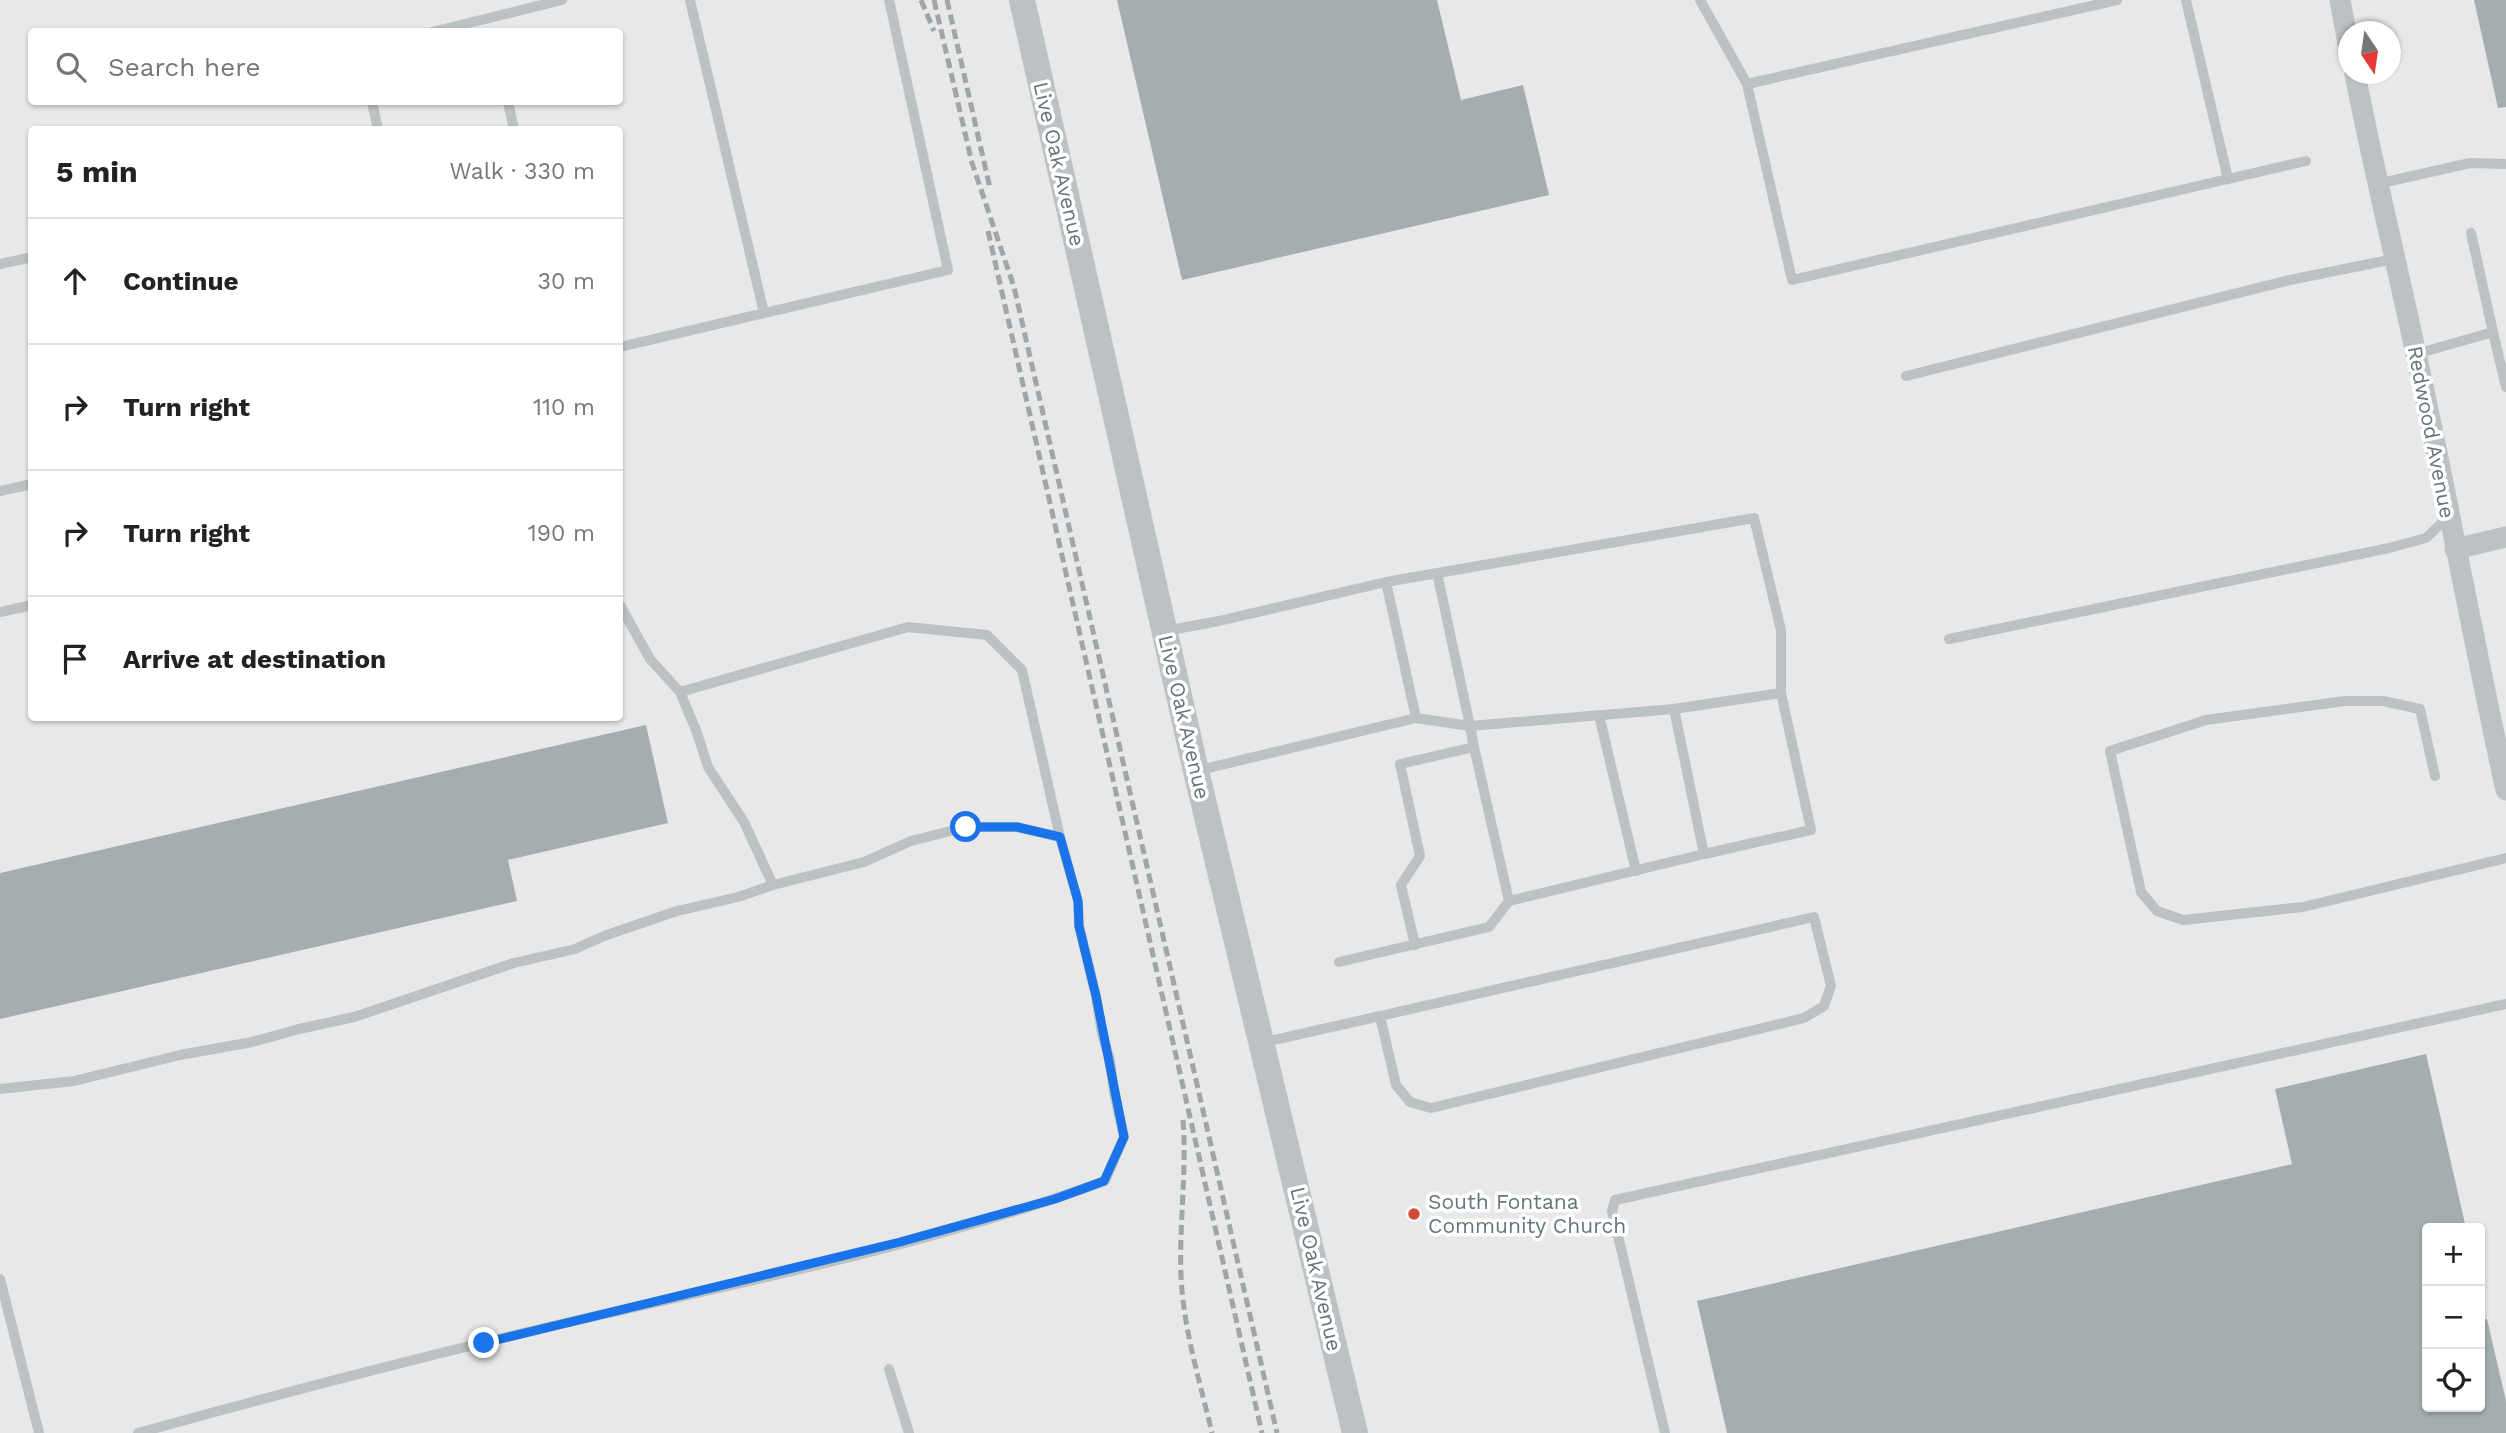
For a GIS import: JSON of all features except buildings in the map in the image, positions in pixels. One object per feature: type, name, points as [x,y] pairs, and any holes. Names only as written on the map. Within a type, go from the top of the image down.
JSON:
[{"type":"street","name":"Live Oak Avenue","points":[[1022,0],[1196,771],[1355,1433]]},
{"type":"street","points":[[2340,0],[2344,21]]},
{"type":"street","name":"Redwood Avenue","points":[[2357,84],[2506,790]]},
{"type":"street","points":[[2455,549],[2506,537]]},
{"type":"lane","points":[[448,28],[562,0]]},
{"type":"lane","points":[[690,0],[764,313]]},
{"type":"lane","points":[[623,346],[948,270],[890,0]]},
{"type":"lane","points":[[1700,0],[1747,84],[1791,280],[2306,161]]},
{"type":"lane","points":[[1747,84],[2117,0]]},
{"type":"lane","points":[[2186,0],[2228,179]]},
{"type":"lane","points":[[488,18],[490,28]]},
{"type":"lane","points":[[373,105],[377,126]]},
{"type":"lane","points":[[509,105],[513,126]]},
{"type":"lane","points":[[2377,184],[2470,163],[2506,164]]},
{"type":"lane","points":[[2471,233],[2506,387]]},
{"type":"lane","points":[[0,264],[28,258]]},
{"type":"lane","points":[[1906,376],[2277,284],[2394,259]]},
{"type":"lane","points":[[2416,354],[2493,332]]},
{"type":"lane","points":[[0,491],[28,485]]},
{"type":"lane","points":[[1950,639],[2389,548],[2426,538],[2449,516]]},
{"type":"lane","points":[[1165,631],[1386,582],[1754,518],[1781,630],[1781,694],[1811,830],[1509,901],[1489,927],[1339,962]]},
{"type":"lane","points":[[1437,573],[1509,901]]},
{"type":"lane","points":[[1386,582],[1416,718]]},
{"type":"lane","points":[[0,612],[28,606]]},
{"type":"lane","points":[[623,610],[650,659],[680,692],[708,767],[744,822],[773,885]]},
{"type":"lane","points":[[138,1433],[343,1377],[900,1242],[1043,1202],[1104,1181],[1124,1137],[1079,926],[1078,901],[1060,837],[1022,670],[987,635],[908,627],[680,692]]},
{"type":"lane","points":[[1196,771],[1416,718],[1470,726],[1674,709],[1781,694]]},
{"type":"lane","points":[[2435,776],[2420,709],[2383,701],[2345,701],[2206,720],[2110,751],[2141,892],[2157,911],[2183,920],[2303,907],[2506,858]]},
{"type":"lane","points":[[1674,709],[1704,854]]},
{"type":"lane","points":[[1599,715],[1636,871]]},
{"type":"lane","points":[[1415,944],[1401,885],[1420,856],[1400,764],[1474,747]]},
{"type":"lane","points":[[0,1090],[74,1081],[354,1017],[514,963],[575,949],[677,911],[864,862],[911,841],[966,827],[1017,827],[1060,837]]},
{"type":"lane","points":[[1261,1043],[1814,917],[1830,986],[1824,1006],[1804,1018],[1430,1108],[1409,1102],[1396,1086],[1380,1016]]},
{"type":"lane","points":[[1665,1433],[1612,1211],[1615,1200],[2506,1004]]},
{"type":"lane","points":[[0,1279],[39,1433]]},
{"type":"lane","points":[[889,1368],[909,1433]]},
{"type":"shaded area","points":[[0,0],[2506,0],[2506,1433],[0,1433]]},
{"type":"railway","points":[[921,0],[934,31]]},
{"type":"railway","points":[[934,0],[972,163],[1014,287],[1277,1433]]},
{"type":"railway","points":[[947,0],[990,188]]},
{"type":"railway","points":[[988,231],[1262,1433]]},
{"type":"railway","points":[[1183,1120],[1182,1295],[1212,1433]]},
{"type":"place","name":"South Fontana Community Church","points":[[1414,1214]]},
{"type":"route","points":[[484,1343],[900,1242],[1055,1199],[1104,1181],[1124,1137],[1110,1060],[1079,926],[1078,901],[1060,837],[1017,827],[966,827]]}]
